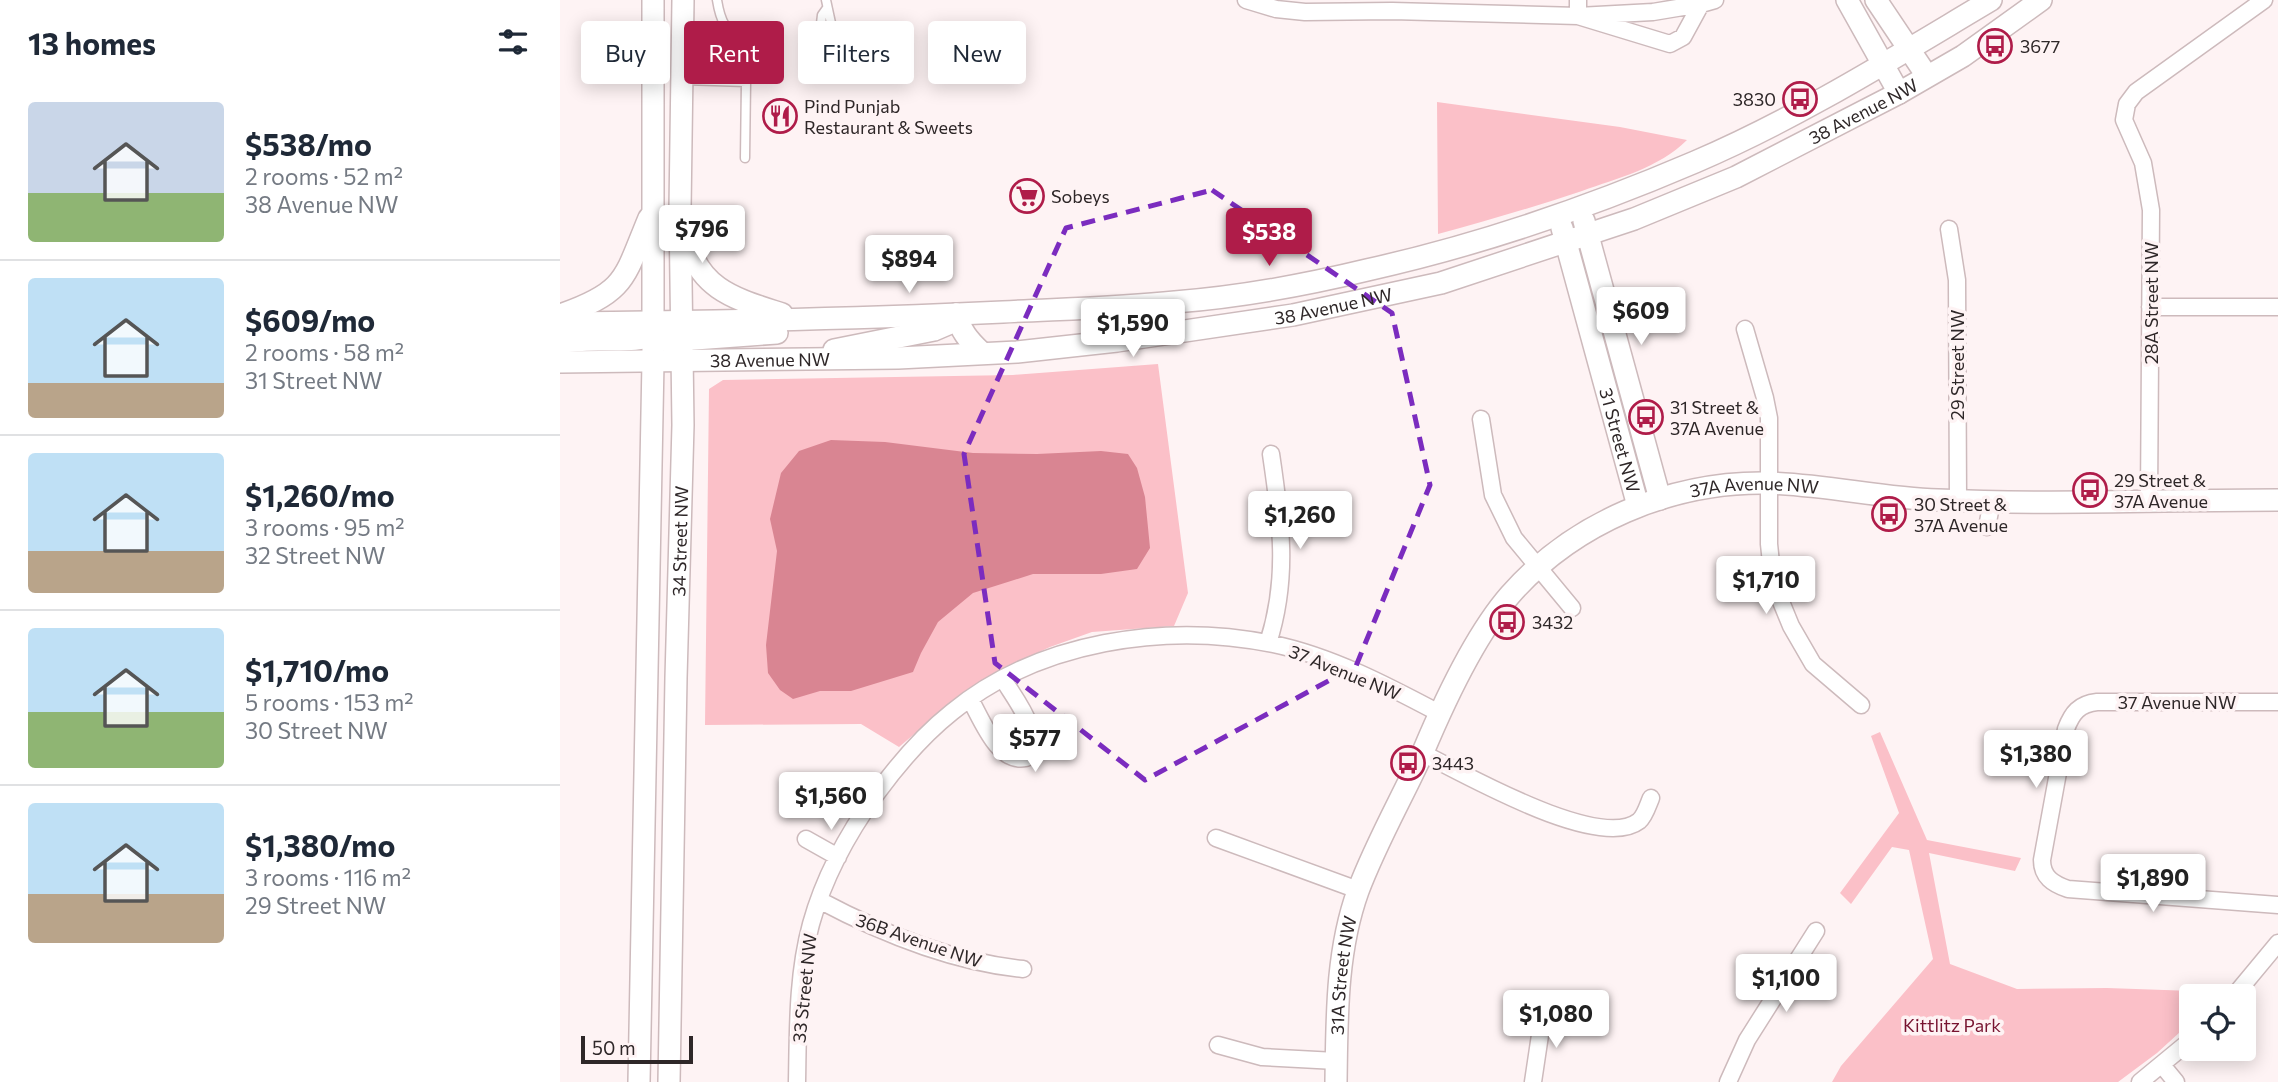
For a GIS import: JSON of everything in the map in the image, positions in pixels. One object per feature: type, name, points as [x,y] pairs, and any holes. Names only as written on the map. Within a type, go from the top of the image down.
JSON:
[{"type":"main road","name":"34 Street NW","points":[[639,1082],[653,362],[653,0]]},
{"type":"main road","name":"34 Street NW","points":[[669,1082],[683,425],[680,209],[683,0]]},
{"type":"main road","points":[[1847,0],[1899,93]]},
{"type":"main road","points":[[1876,0],[1927,76]]},
{"type":"main road","name":"38 Avenue NW","points":[[801,320],[1178,302],[1286,286],[1368,270],[1466,244],[1559,215],[1697,162],[1772,125],[1883,64],[1991,0]]},
{"type":"main road","name":"38 Avenue NW","points":[[560,362],[898,358],[1017,352],[1117,341],[1293,315],[1441,283],[1634,219],[1736,177],[1899,93],[1963,56],[2041,0]]},
{"type":"main road","points":[[560,314],[594,303],[608,294],[625,276],[654,206]]},
{"type":"main road","name":"31 Street NW","points":[[1580,207],[1660,499]]},
{"type":"main road","points":[[680,209],[692,256],[713,285],[748,304],[801,320]]},
{"type":"main road","name":"31 Street NW","points":[[1559,215],[1638,506]]},
{"type":"main road","points":[[956,314],[960,328],[981,352]]},
{"type":"main road","points":[[802,359],[851,345],[934,330],[948,324],[956,314]]},
{"type":"main road","points":[[560,323],[776,334],[801,320]]},
{"type":"main road","points":[[560,344],[633,340],[653,329]]},
{"type":"main road","points":[[653,362],[662,347],[681,331]]},
{"type":"main road","name":"37A Avenue NW","points":[[1538,568],[1573,540],[1638,506],[1712,487],[1770,483],[1890,497],[1958,501],[2278,500]]},
{"type":"main road","name":"31A Street NW","points":[[1336,1072],[1341,963],[1358,890],[1439,713],[1488,626],[1510,595],[1538,568]]},
{"type":"street","points":[[1247,0],[1276,9],[1305,12],[1392,6],[1578,8],[1653,12],[1708,2]]},
{"type":"street","name":"28A Street NW","points":[[2149,500],[2150,195],[2143,163],[2127,127],[2124,111],[2136,92],[2264,0]]},
{"type":"street","points":[[1578,8],[1670,44],[1683,37],[1708,2]]},
{"type":"street","name":"29 Street NW","points":[[1949,229],[1957,280],[1958,501]]},
{"type":"street","points":[[2150,307],[2278,307]]},
{"type":"street","points":[[1745,329],[1767,407],[1770,439],[1771,570],[1783,608],[1813,664],[1861,705]]},
{"type":"street","points":[[1481,419],[1493,495],[1514,538],[1572,608]]},
{"type":"street","points":[[1268,643],[1281,587],[1283,563],[1271,454]]},
{"type":"street","points":[[1987,527],[1992,501]]},
{"type":"street","name":"37 Avenue NW","points":[[897,765],[933,728],[970,699],[1003,679],[1057,655],[1113,642],[1153,637],[1190,636],[1268,643],[1322,659],[1439,713]]},
{"type":"street","points":[[970,699],[1001,752],[1017,760],[1026,758],[1030,752],[1033,733],[1003,679]]},
{"type":"street","name":"37 Avenue NW","points":[[2278,702],[2096,702],[2078,708],[2066,729],[2042,865],[2047,877],[2068,889],[2278,905]]},
{"type":"street","points":[[1422,753],[1518,801],[1554,817],[1576,823],[1603,828],[1626,827],[1640,821],[1651,798]]},
{"type":"street","name":"33 Street NW","points":[[797,1082],[804,952],[819,900],[829,871],[862,814],[897,765]]},
{"type":"street","name":"31A Street NW","points":[[1216,838],[1358,890]]},
{"type":"street","points":[[806,839],[838,857]]},
{"type":"street","name":"36B Avenue NW","points":[[819,900],[874,927],[965,959],[1023,969]]},
{"type":"street","points":[[1728,1082],[1747,1041],[1816,931]]},
{"type":"street","points":[[2244,984],[2278,943]]},
{"type":"street","points":[[1533,1082],[1543,1016]]},
{"type":"street","name":"31A Street NW","points":[[1218,1045],[1336,1072]]},
{"type":"street","points":[[2140,1082],[2179,1050]]},
{"type":"street","points":[[2162,1065],[2176,1082]]},
{"type":"lane","points":[[717,0],[723,21]]},
{"type":"lane","points":[[821,21],[827,4]]},
{"type":"lane","points":[[682,80],[746,82],[745,158]]},
{"type":"highlighted area","points":[[1212,190],[1392,313],[1430,485],[1356,666],[1145,780],[995,663],[964,454],[1066,228]]},
{"type":"green space","points":[[1437,102],[1620,127],[1687,140],[1664,158],[1624,177],[1438,234]]},
{"type":"green space","points":[[1158,364],[1188,593],[1174,626],[1092,632],[1050,647],[996,672],[964,692],[899,747],[861,724],[705,725],[709,389],[723,380],[1013,375]]},
{"type":"green space","name":"Kittlitz Park","points":[[1880,732],[1927,840],[2021,858],[2015,871],[1929,853],[1950,964],[2017,989],[2179,991],[2179,1033],[2118,1082],[1832,1082],[1841,1066],[1933,959],[1909,850],[1892,847],[1851,904],[1840,893],[1899,813],[1871,736]]},
{"type":"shaded area","points":[[831,440],[885,442],[973,453],[1101,451],[1128,454],[1137,468],[1145,497],[1150,548],[1137,569],[1101,574],[1033,574],[973,593],[938,622],[913,672],[851,691],[820,691],[793,699],[780,690],[768,673],[766,645],[777,551],[770,519],[781,473],[799,451]]},
{"type":"place","name":"3677","points":[[1995,46]]},
{"type":"place","name":"3830","points":[[1800,99]]},
{"type":"place","name":"Pind Punjab Restaurant & Sweets","points":[[780,116]]},
{"type":"place","name":"Sobeys","points":[[1027,196]]},
{"type":"place","name":"31 Street & 37A Avenue","points":[[1646,417]]},
{"type":"place","name":"29 Street & 37A Avenue","points":[[2090,490]]},
{"type":"place","name":"30 Street & 37A Avenue","points":[[1889,514]]},
{"type":"place","name":"3432","points":[[1507,622]]},
{"type":"place","name":"3443","points":[[1408,763]]}]
